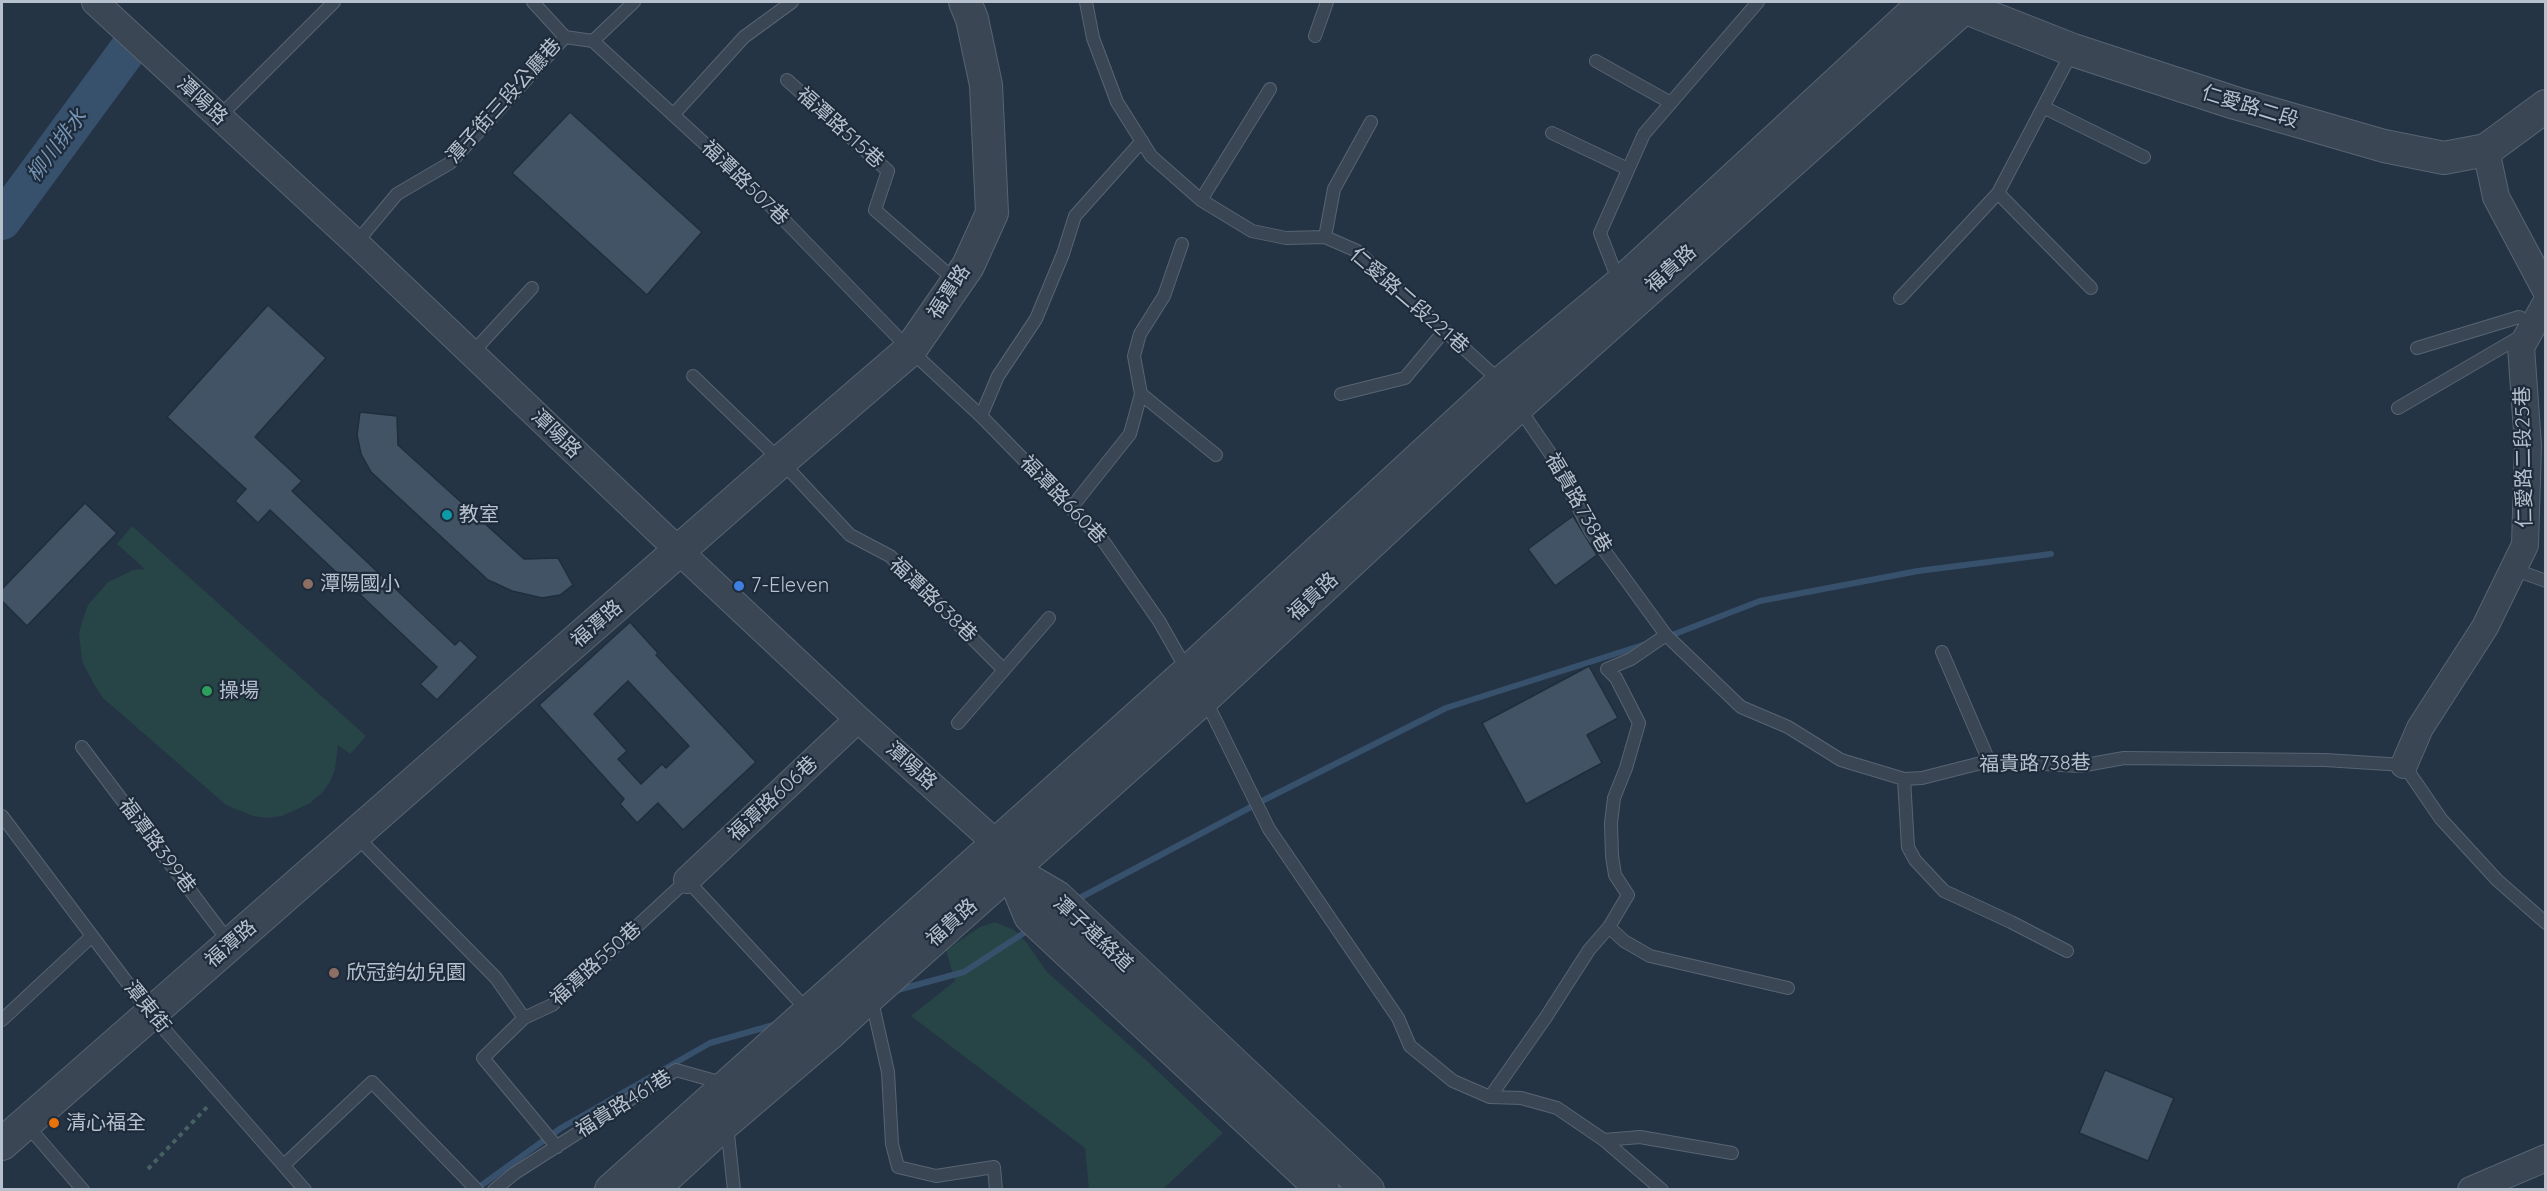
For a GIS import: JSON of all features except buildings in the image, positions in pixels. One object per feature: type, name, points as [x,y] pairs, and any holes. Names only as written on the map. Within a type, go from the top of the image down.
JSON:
[{"type":"street","name":"潭陽路","points":[[95,2],[356,243],[1004,857]]},
{"type":"street","name":"福潭路","points":[[2,1144],[910,350],[968,266],[992,213],[986,85],[972,19],[965,2]]},
{"type":"street","name":"福貴路","points":[[611,1190],[809,1012],[1204,698],[1620,284],[1925,2]]},
{"type":"street","name":"福貴路","points":[[652,1190],[871,995],[1188,672],[1962,3]]},
{"type":"street","name":"仁愛路二段","points":[[1962,3],[2073,50],[2235,103],[2384,146],[2444,158],[2486,150],[2497,139],[2546,106]]},
{"type":"street","points":[[2486,150],[2496,197],[2546,291]]},
{"type":"street","name":"仁愛路二段25巷","points":[[2404,765],[2420,728],[2485,627],[2525,544],[2528,444],[2521,347],[2536,319]]},
{"type":"street","name":"福潭路606巷","points":[[687,880],[858,719]]},
{"type":"street","name":"潭子連絡道","points":[[1004,857],[1030,916],[1323,1190]]},
{"type":"street","name":"潭子連絡道","points":[[1004,857],[1056,897],[1368,1190]]},
{"type":"street","points":[[2471,1190],[2546,1158]]},
{"type":"lane","points":[[219,117],[334,2]]},
{"type":"lane","name":"潭子街三段公廳巷","points":[[356,243],[397,194],[450,164],[565,37],[533,2]]},
{"type":"lane","points":[[565,37],[593,41],[634,2]]},
{"type":"lane","points":[[673,115],[744,37],[792,2]]},
{"type":"lane","name":"仁愛路二段221巷","points":[[1086,2],[1093,38],[1117,102],[1151,156],[1201,200],[1252,231],[1286,238],[1325,237],[1357,251],[1445,330],[1510,394]]},
{"type":"lane","points":[[1315,36],[1327,2]]},
{"type":"lane","points":[[1620,284],[1600,233],[1644,134],[1758,2]]},
{"type":"lane","name":"福潭路507巷","points":[[593,41],[756,191],[910,350]]},
{"type":"lane","points":[[1900,298],[1998,193],[2073,50]]},
{"type":"lane","points":[[1596,62],[1671,103]]},
{"type":"lane","name":"福潭路515巷","points":[[788,80],[888,171],[876,210],[957,282]]},
{"type":"lane","points":[[1201,200],[1270,89]]},
{"type":"lane","points":[[2043,107],[2144,157]]},
{"type":"lane","points":[[1325,237],[1334,189],[1371,122]]},
{"type":"lane","points":[[1552,133],[1628,170]]},
{"type":"lane","points":[[981,416],[998,376],[1036,319],[1063,254],[1075,216],[1142,141]]},
{"type":"lane","points":[[1998,193],[2091,288]]},
{"type":"lane","points":[[1071,508],[1130,434],[1141,394],[1134,356],[1140,334],[1164,296],[1182,244]]},
{"type":"lane","points":[[472,353],[532,288]]},
{"type":"lane","points":[[2417,348],[2519,317],[2536,319]]},
{"type":"lane","points":[[2398,408],[2536,319]]},
{"type":"lane","points":[[1341,394],[1404,378],[1445,330]]},
{"type":"lane","name":"福潭路660巷","points":[[910,350],[981,416],[1104,542],[1159,621],[1188,672]]},
{"type":"lane","name":"福潭路638巷","points":[[693,376],[781,461],[850,536],[890,556],[1003,669]]},
{"type":"lane","points":[[1141,394],[1216,455]]},
{"type":"lane","name":"福貴路738巷","points":[[1510,394],[1552,456],[1591,532],[1666,635],[1741,707],[1788,727],[1841,760],[1904,779],[1922,778],[1989,761],[2079,766],[2124,758],[2314,759],[2404,765]]},
{"type":"lane","points":[[2513,568],[2546,581]]},
{"type":"lane","points":[[958,723],[1049,618]]},
{"type":"lane","points":[[1490,1097],[1589,950],[1610,927],[1628,895],[1616,875],[1612,856],[1611,823],[1614,798],[1626,768],[1639,723],[1616,678],[1607,669],[1631,659],[1666,635]]},
{"type":"lane","points":[[1942,652],[1989,761]]},
{"type":"lane","points":[[1204,698],[1269,829],[1398,1018],[1410,1046],[1453,1081],[1490,1097],[1521,1098],[1557,1108],[1604,1140],[1662,1190]]},
{"type":"lane","name":"福潭路399巷","points":[[82,747],[231,945]]},
{"type":"lane","points":[[2404,765],[2441,819],[2497,880],[2546,922]]},
{"type":"lane","points":[[1904,779],[1908,847],[1915,860],[1944,891],[2067,951]]},
{"type":"lane","name":"潭東街","points":[[2,816],[150,1013],[305,1190]]},
{"type":"lane","points":[[356,836],[496,978],[524,1018]]},
{"type":"lane","points":[[687,880],[809,1012]]},
{"type":"lane","name":"福潭路550巷","points":[[557,1147],[483,1058],[524,1018],[552,1005],[687,880]]},
{"type":"lane","points":[[1610,927],[1624,941],[1650,956],[1788,988]]},
{"type":"lane","points":[[2,1020],[92,936]]},
{"type":"lane","points":[[871,995],[888,1072],[892,1144],[898,1167],[936,1176],[994,1167],[996,1190]]},
{"type":"lane","name":"福貴路461巷","points":[[494,1190],[676,1070],[727,1084]]},
{"type":"lane","points":[[284,1165],[372,1082],[477,1190]]},
{"type":"lane","points":[[727,1084],[727,1121],[734,1190]]},
{"type":"lane","points":[[26,1123],[83,1190]]},
{"type":"lane","points":[[1604,1140],[1640,1137],[1732,1153]]},
{"type":"path","points":[[148,1169],[221,1093]]},
{"type":"green space","points":[[132,526],[366,736],[350,754],[338,745],[335,769],[330,782],[310,803],[282,816],[267,818],[253,816],[226,805],[103,698],[95,686],[82,661],[79,633],[88,605],[108,582],[133,570],[145,569],[117,544]]},
{"type":"green space","points":[[995,922],[1014,930],[1026,942],[1047,972],[1147,1061],[1223,1133],[1163,1189],[1089,1189],[1085,1148],[911,1016],[955,981],[946,950],[980,927]]},
{"type":"waterway","name":"柳川排水","points":[[2,221],[130,47]]},
{"type":"waterway","points":[[1667,637],[1760,601],[1918,571],[2051,554]]},
{"type":"waterway","points":[[1074,901],[1264,800],[1446,708],[1646,644]]},
{"type":"waterway","points":[[894,991],[964,972],[1030,929]]},
{"type":"waterway","points":[[475,1190],[561,1128],[710,1043],[777,1024]]},
{"type":"place","name":"教室","points":[[447,515]]},
{"type":"place","name":"潭陽國小","points":[[308,584]]},
{"type":"place","name":"7-Eleven","points":[[739,586]]},
{"type":"place","name":"操場","points":[[207,691]]},
{"type":"place","name":"欣冠鈞幼兒園","points":[[334,973]]},
{"type":"place","name":"清心福全","points":[[54,1123]]}]
